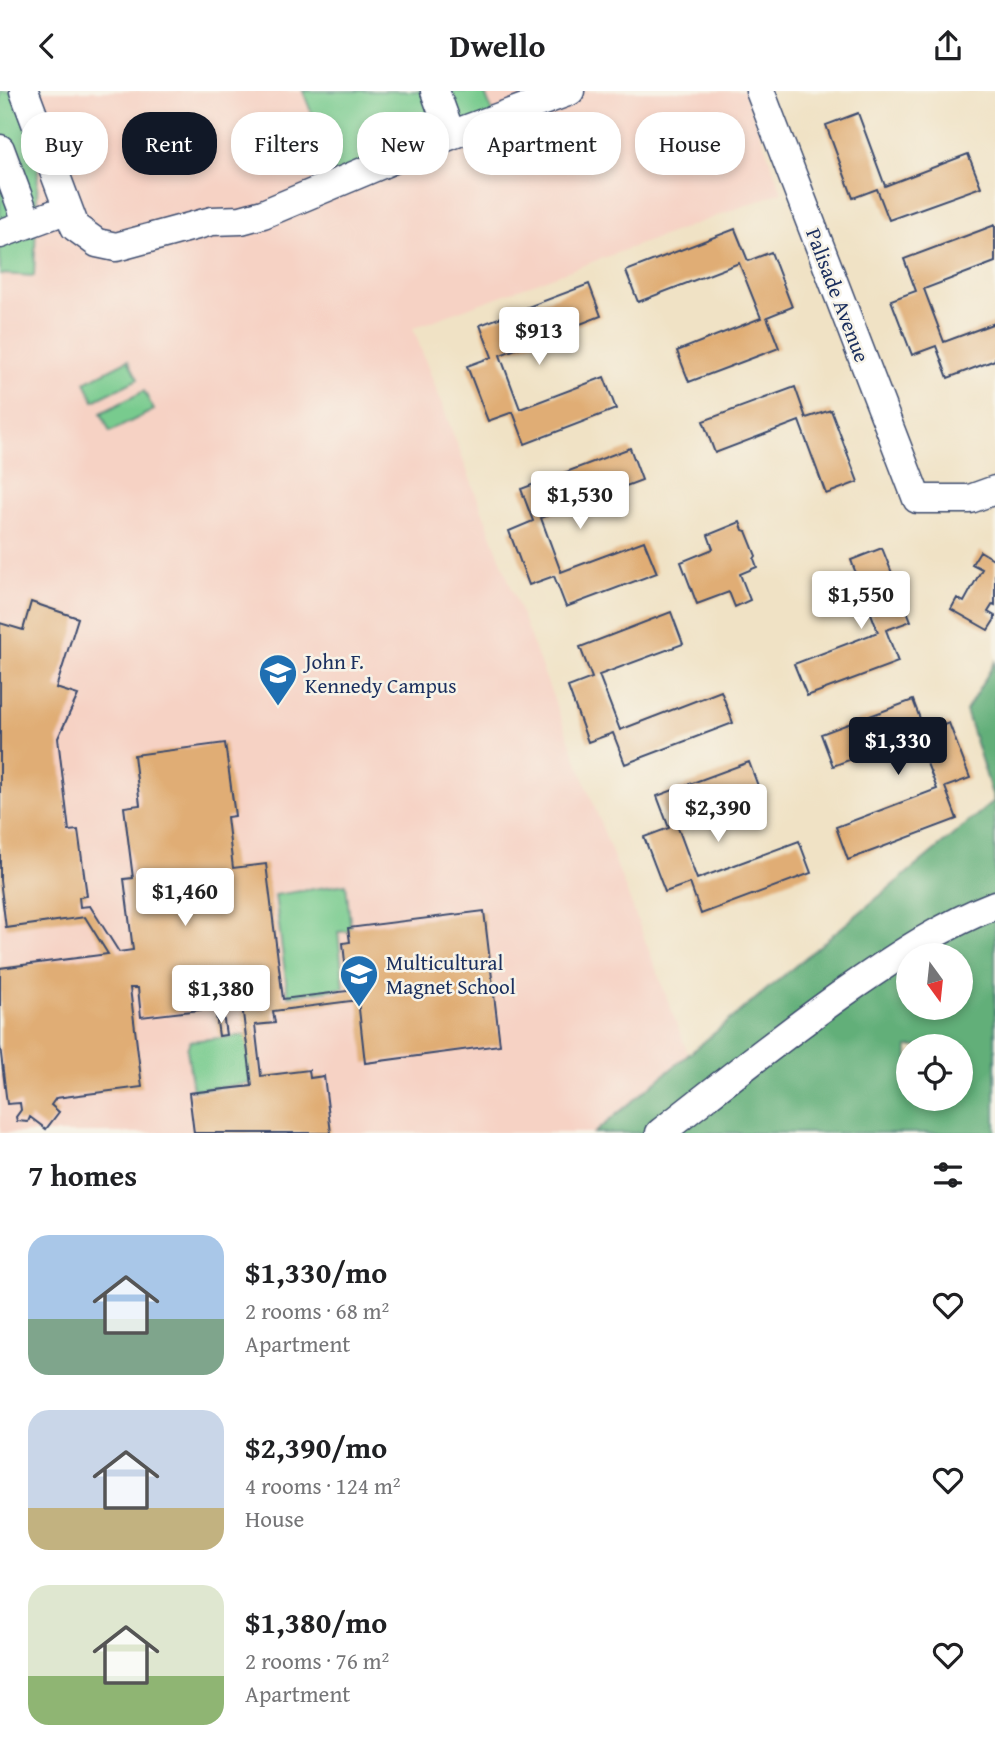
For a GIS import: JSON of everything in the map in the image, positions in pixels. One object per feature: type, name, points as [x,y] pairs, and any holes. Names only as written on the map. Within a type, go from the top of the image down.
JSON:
[{"type":"street","points":[[24,91],[75,227],[97,243],[116,247],[212,221],[242,220],[263,214],[451,135],[570,91]]},
{"type":"street","points":[[435,91],[451,135]]},
{"type":"street","name":"Palisade Avenue","points":[[760,91],[917,499],[970,499],[995,490]]},
{"type":"street","points":[[0,149],[28,224]]},
{"type":"street","points":[[0,234],[68,209]]},
{"type":"street","points":[[660,1133],[806,1019],[893,958],[959,919],[995,905]]},
{"type":"shaded area","name":"John F. Kennedy Campus","points":[[0,91],[744,91],[782,192],[413,328],[695,1072],[620,1133],[0,1133]]},
{"type":"green space","points":[[0,91],[41,91],[40,112],[21,112],[21,175],[38,175],[34,276],[0,274]]},
{"type":"green space","points":[[303,91],[484,91],[492,112],[463,112],[463,132],[449,137],[449,112],[357,112],[357,173],[338,181],[336,175],[343,175],[343,112],[311,112]]},
{"type":"green space","points":[[128,360],[138,379],[94,401],[85,382]]},
{"type":"green space","points":[[144,391],[154,410],[110,432],[101,413]]},
{"type":"green space","points":[[995,662],[995,1133],[594,1133],[994,801],[966,711]]},
{"type":"green space","points":[[346,884],[351,931],[338,932],[344,988],[288,996],[275,895]]},
{"type":"green space","points":[[247,1035],[252,1083],[193,1090],[187,1049],[190,1041]]},
{"type":"building","points":[[858,113],[885,186],[968,154],[981,187],[889,220],[877,189],[853,198],[826,125]]},
{"type":"building","points":[[995,225],[995,262],[924,289],[944,342],[995,323],[995,360],[948,378],[936,346],[912,355],[891,300],[916,291],[904,259]]},
{"type":"building","points":[[735,229],[748,261],[771,252],[792,307],[767,317],[779,348],[689,382],[677,351],[761,318],[739,263],[638,302],[626,271]]},
{"type":"building","points":[[589,284],[601,316],[500,355],[520,409],[604,377],[616,409],[525,444],[513,412],[488,421],[467,366],[492,357],[480,325]]},
{"type":"building","points":[[795,387],[806,418],[831,410],[858,482],[826,494],[799,421],[715,453],[703,421]]},
{"type":"building","points":[[630,448],[642,480],[541,518],[561,572],[644,541],[657,573],[566,607],[554,576],[529,585],[509,531],[533,521],[521,489]]},
{"type":"building","points":[[740,522],[756,556],[754,559],[757,567],[740,574],[750,600],[735,607],[729,592],[697,604],[681,562],[713,549],[708,535]]},
{"type":"building","points":[[882,548],[911,621],[886,630],[898,662],[807,696],[794,664],[878,632],[851,560]]},
{"type":"building","points":[[980,551],[995,560],[995,605],[993,604],[988,612],[995,616],[995,619],[988,630],[951,609],[957,598],[964,602],[982,569],[972,564]]},
{"type":"building","points":[[31,602],[78,618],[56,688],[78,695],[58,738],[69,831],[78,830],[87,896],[79,897],[80,907],[90,906],[119,952],[133,950],[124,879],[133,878],[124,807],[140,805],[134,755],[225,743],[235,816],[227,817],[233,868],[266,864],[283,999],[348,991],[343,943],[350,942],[348,928],[484,911],[500,1045],[365,1063],[358,1000],[273,1011],[275,1023],[255,1025],[261,1076],[309,1070],[310,1078],[324,1076],[331,1133],[194,1133],[189,1093],[252,1086],[242,1005],[141,1017],[138,988],[130,988],[142,1087],[56,1098],[51,1105],[59,1112],[46,1129],[30,1117],[28,1122],[17,1121],[16,1117],[21,1110],[20,1103],[7,1104],[0,1046],[0,968],[108,954],[85,917],[6,928],[0,880],[0,623],[23,630]]},
{"type":"building","points":[[671,612],[683,644],[599,675],[620,730],[721,691],[733,723],[625,764],[613,733],[588,742],[568,687],[592,678],[580,647]]},
{"type":"building","points":[[913,700],[925,732],[949,723],[970,778],[945,787],[957,819],[848,860],[836,827],[937,789],[916,735],[833,766],[821,734]]},
{"type":"building","points":[[749,762],[761,794],[677,825],[697,879],[799,841],[811,873],[701,914],[690,883],[665,892],[644,837],[669,828],[657,796]]},
{"type":"building","points":[[223,1014],[226,1035],[219,1036],[216,1015]]},
{"type":"place","name":"John F. Kennedy Campus","points":[[278,707]]},
{"type":"place","name":"Multicultural Magnet School","points":[[359,1008]]}]
